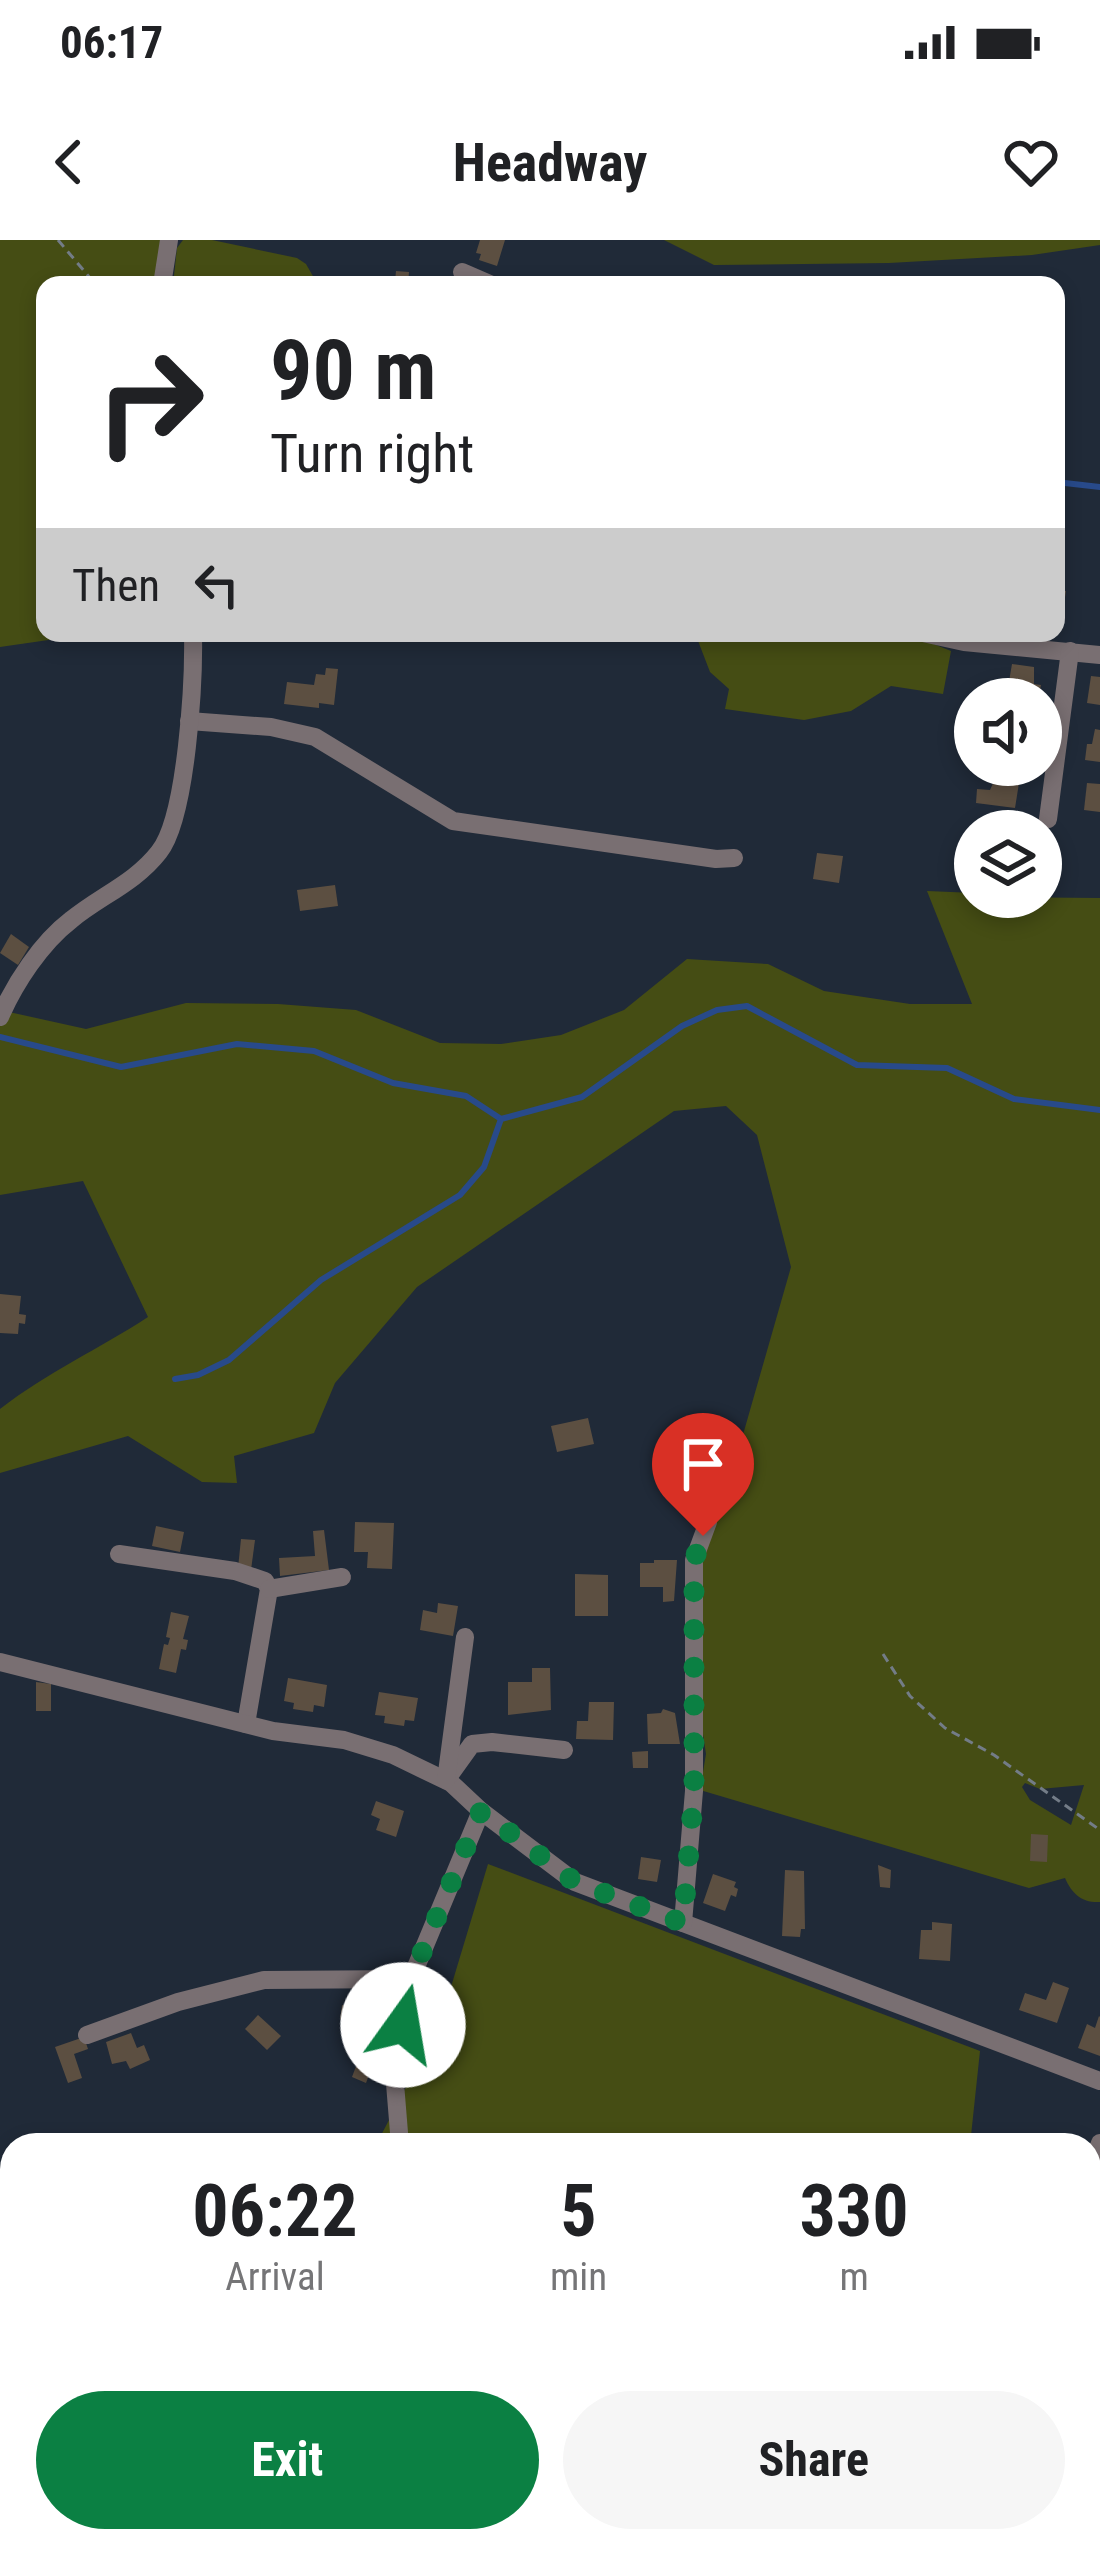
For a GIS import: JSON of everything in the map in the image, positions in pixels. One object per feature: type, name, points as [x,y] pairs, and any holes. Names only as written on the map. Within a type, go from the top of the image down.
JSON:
[{"type":"street","points":[[163,276],[169,240]]},
{"type":"street","points":[[462,272],[471,276]]},
{"type":"street","points":[[0,1017],[11,993],[69,921],[113,893],[163,848],[173,823],[189,721],[193,642]]},
{"type":"street","points":[[1019,642],[1100,655]]},
{"type":"street","points":[[1049,810],[1070,651]]},
{"type":"street","points":[[189,721],[271,727],[316,737],[453,821],[734,858]]},
{"type":"street","points":[[683,1923],[694,1791],[694,1560],[708,1522]]},
{"type":"street","points":[[119,1554],[235,1571],[265,1581],[269,1589],[246,1724]]},
{"type":"street","points":[[269,1589],[342,1577]]},
{"type":"street","points":[[446,1780],[465,1637]]},
{"type":"street","points":[[0,1662],[246,1724],[344,1740],[393,1755],[446,1780],[575,1882],[1100,2081]]},
{"type":"street","points":[[446,1780],[472,1744],[564,1750]]},
{"type":"street","points":[[399,2133],[394,2071],[411,1979],[481,1811]]},
{"type":"street","points":[[87,2035],[178,2002],[264,1980],[411,1979]]},
{"type":"path","points":[[58,240],[88,276]]},
{"type":"path","points":[[883,1654],[928,1715],[1100,1830]]},
{"type":"green space","points":[[0,240],[164,240],[158,276],[36,276],[36,642],[0,647]]},
{"type":"green space","points":[[183,240],[212,240],[297,258],[313,276],[174,276],[177,248]]},
{"type":"green space","points":[[664,240],[1100,240],[1100,245],[1032,255],[889,263],[714,265]]},
{"type":"green space","points":[[698,642],[928,642],[951,651],[943,694],[891,686],[851,711],[804,720],[725,709],[729,689],[710,672]]},
{"type":"green space","points":[[927,891],[954,892],[954,918],[1062,918],[1062,898],[1100,898],[1100,1902],[1078,1896],[1065,1878],[1029,1888],[700,1790],[706,1754],[701,1721],[700,1562],[726,1494],[791,1267],[757,1135],[726,1106],[674,1111],[417,1287],[335,1383],[314,1433],[234,1456],[237,1483],[202,1482],[128,1436],[0,1473],[0,1409],[148,1317],[83,1181],[0,1195],[0,1010],[86,1029],[186,1003],[278,1004],[356,1010],[440,1043],[501,1044],[561,1035],[624,1010],[687,959],[768,964],[824,991],[910,1004],[972,1004]],"holes":[[[1025,1783],[1040,1789],[1084,1785],[1071,1825],[1030,1800],[1022,1787]]]},
{"type":"green space","points":[[488,1864],[980,2051],[971,2133],[382,2133],[441,2020]]},
{"type":"building","points":[[480,240],[505,240],[497,266],[479,260]]},
{"type":"building","points":[[1012,664],[1034,667],[1034,678],[1010,678]]},
{"type":"building","points":[[326,668],[338,669],[334,705],[284,704],[287,682],[314,685],[316,674],[325,675]]},
{"type":"building","points":[[1091,676],[1100,677],[1100,705],[1087,703]]},
{"type":"building","points":[[1095,729],[1100,730],[1100,762],[1085,760]]},
{"type":"building","points":[[1087,783],[1100,784],[1100,812],[1084,810]]},
{"type":"building","points":[[992,786],[1019,786],[1015,808],[976,803],[977,789]]},
{"type":"building","points":[[817,853],[843,856],[839,883],[813,879]]},
{"type":"building","points":[[335,885],[338,906],[300,911],[297,890]]},
{"type":"building","points":[[11,934],[29,947],[18,965],[0,953]]},
{"type":"building","points":[[0,1294],[21,1296],[19,1314],[26,1315],[18,1334],[0,1333]]},
{"type":"building","points":[[588,1418],[594,1444],[557,1452],[551,1426]]},
{"type":"building","points":[[355,1522],[394,1523],[392,1569],[367,1568],[368,1552],[354,1552]]},
{"type":"building","points":[[156,1526],[184,1532],[180,1552],[152,1546]]},
{"type":"building","points":[[324,1530],[329,1570],[280,1576],[279,1558],[315,1556],[313,1531]]},
{"type":"building","points":[[241,1539],[255,1540],[251,1570],[238,1568]]},
{"type":"building","points":[[677,1560],[674,1601],[663,1602],[663,1587],[640,1587],[640,1563]]},
{"type":"building","points":[[575,1574],[608,1575],[608,1616],[575,1616]]},
{"type":"building","points":[[438,1603],[458,1606],[453,1636],[420,1630],[423,1610],[437,1613]]},
{"type":"building","points":[[171,1612],[189,1616],[183,1639],[188,1640],[186,1650],[181,1649],[176,1673],[159,1669],[164,1644],[170,1638],[166,1637]]},
{"type":"building","points":[[532,1668],[550,1668],[551,1710],[508,1715],[508,1682],[532,1682]]},
{"type":"building","points":[[288,1678],[327,1685],[324,1707],[314,1705],[313,1712],[293,1709],[294,1703],[284,1701]]},
{"type":"building","points":[[36,1682],[51,1684],[51,1711],[36,1711]]},
{"type":"building","points":[[379,1692],[418,1698],[414,1721],[405,1720],[404,1726],[384,1723],[385,1716],[375,1715]]},
{"type":"building","points":[[589,1702],[614,1702],[613,1740],[576,1739],[577,1721],[588,1721]]},
{"type":"building","points":[[663,1709],[675,1713],[680,1744],[648,1744],[647,1714]]},
{"type":"building","points":[[648,1751],[648,1768],[633,1768],[632,1752]]},
{"type":"building","points":[[376,1801],[404,1811],[396,1837],[376,1830],[380,1819],[371,1815]]},
{"type":"building","points":[[1031,1834],[1048,1835],[1047,1862],[1030,1861]]},
{"type":"building","points":[[641,1857],[661,1860],[657,1882],[638,1879]]},
{"type":"building","points":[[878,1865],[891,1870],[890,1888],[880,1887]]},
{"type":"building","points":[[785,1870],[804,1871],[805,1929],[800,1937],[782,1936]]},
{"type":"building","points":[[713,1874],[736,1882],[736,1897],[731,1895],[725,1911],[703,1903]]},
{"type":"building","points":[[932,1922],[952,1924],[950,1961],[919,1959],[921,1930],[932,1930]]},
{"type":"building","points":[[1053,1982],[1069,1988],[1057,2023],[1019,2010],[1025,1993],[1046,2000]]},
{"type":"building","points":[[349,2001],[374,2004],[371,2030],[345,2026],[346,2020],[340,2019],[342,2005],[348,2006]]},
{"type":"building","points":[[258,2015],[281,2036],[267,2050],[245,2029]]},
{"type":"building","points":[[1099,2016],[1100,2056],[1078,2048],[1087,2024],[1095,2028]]},
{"type":"building","points":[[131,2033],[137,2048],[144,2045],[150,2060],[130,2069],[126,2061],[112,2064],[106,2042]]},
{"type":"building","points":[[84,2037],[88,2049],[74,2054],[82,2078],[68,2083],[55,2047]]},
{"type":"building","points":[[363,2048],[377,2053],[366,2083],[352,2077]]},
{"type":"waterway","points":[[1065,483],[1100,487]]},
{"type":"waterway","points":[[175,1379],[198,1375],[229,1360],[321,1280],[460,1195],[484,1167],[501,1119],[582,1097],[682,1026],[717,1010],[747,1006],[857,1065],[947,1068],[1014,1099],[1100,1110]]},
{"type":"waterway","points":[[0,1037],[121,1067],[237,1044],[314,1051],[393,1083],[466,1096],[501,1119]]},
{"type":"route","points":[[403,2025],[411,1979],[481,1811],[575,1882],[683,1923],[694,1791],[694,1560],[703,1536]]}]
